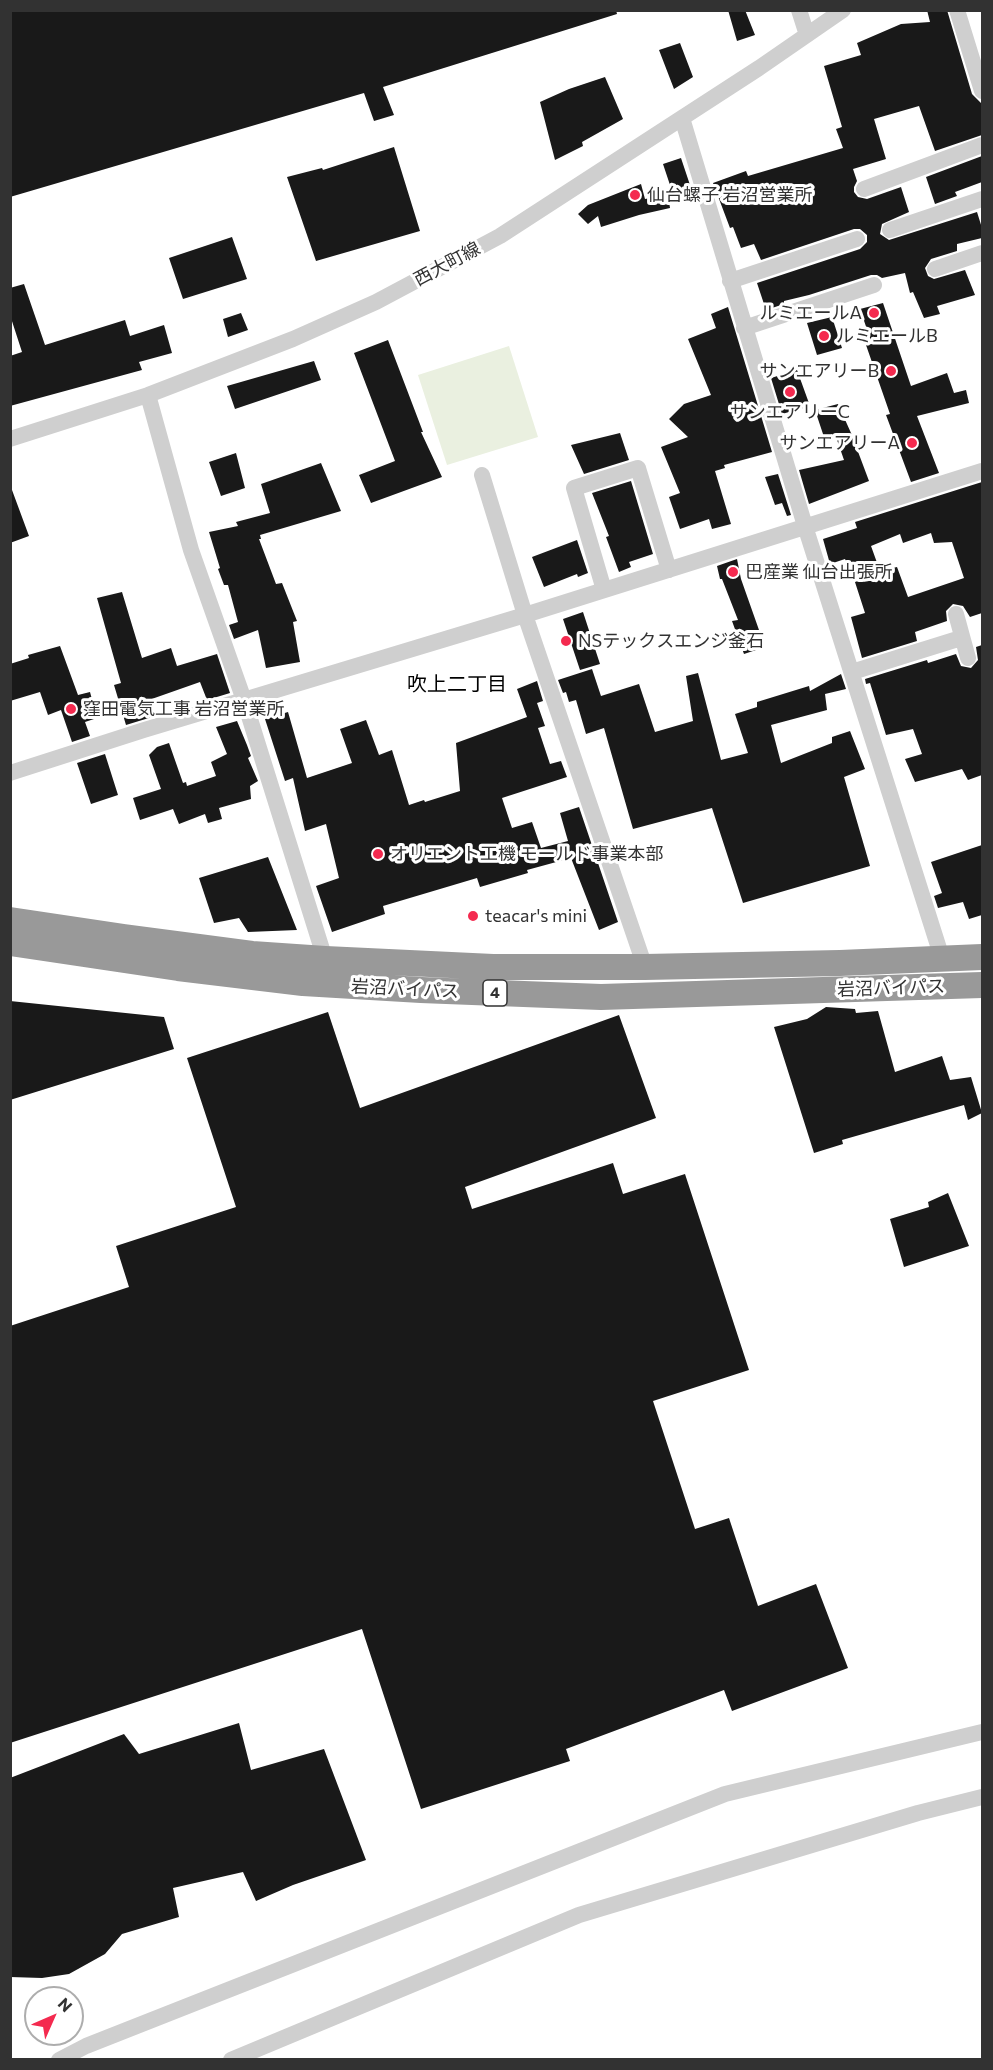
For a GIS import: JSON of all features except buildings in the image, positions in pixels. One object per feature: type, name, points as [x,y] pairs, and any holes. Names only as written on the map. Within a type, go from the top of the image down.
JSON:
[{"type":"highway","name":"岩沼バイパス","points":[[10,920],[252,954],[493,967],[645,967],[982,957]]},
{"type":"highway","name":"岩沼バイパス","points":[[10,943],[178,968],[303,983],[421,990],[601,997],[982,985]]},
{"type":"street","points":[[799,10],[807,35]]},
{"type":"street","name":"西大町線","points":[[10,439],[148,395],[293,339],[376,302],[500,237],[843,10]]},
{"type":"street","points":[[957,10],[982,91]]},
{"type":"street","points":[[681,118],[805,526],[942,958]]},
{"type":"street","points":[[864,189],[982,145]]},
{"type":"street","points":[[890,230],[982,199]]},
{"type":"street","points":[[730,281],[857,239]]},
{"type":"street","points":[[935,269],[982,253]]},
{"type":"street","points":[[744,328],[874,285]]},
{"type":"street","points":[[148,395],[191,550],[244,700],[325,959]]},
{"type":"street","points":[[604,590],[574,488],[638,468],[669,570]]},
{"type":"street","points":[[11,772],[144,729],[525,615],[982,471]]},
{"type":"street","points":[[482,475],[525,615],[645,967]]},
{"type":"street","points":[[956,614],[968,658]]},
{"type":"street","points":[[852,672],[961,638]]},
{"type":"street","points":[[59,2060],[86,2046],[725,1794],[982,1732]]},
{"type":"street","points":[[231,2060],[579,1915],[918,1813],[982,1797]]},
{"type":"green space","points":[[509,346],[538,437],[447,465],[418,375]]},
{"type":"place","name":"仙台螺子 岩沼営業所","points":[[635,195]]},
{"type":"place","name":"ルミエールA","points":[[874,313]]},
{"type":"place","name":"ルミエールB","points":[[824,336]]},
{"type":"place","name":"サンエアリーB","points":[[891,371]]},
{"type":"place","name":"サンエアリーC","points":[[790,392]]},
{"type":"place","name":"サンエアリーA","points":[[912,443]]},
{"type":"place","name":"巴産業 仙台出張所","points":[[733,572]]},
{"type":"place","name":"NSテックスエンジ釜石","points":[[566,641]]},
{"type":"place","name":"窪田電気工事 岩沼営業所","points":[[71,709]]},
{"type":"place","name":"オリエント工機 モールド事業本部","points":[[378,854]]},
{"type":"place","name":"teacar's mini","points":[[473,916]]},
{"type":"district","name":"吹上二丁目","points":[[457,684]]}]
